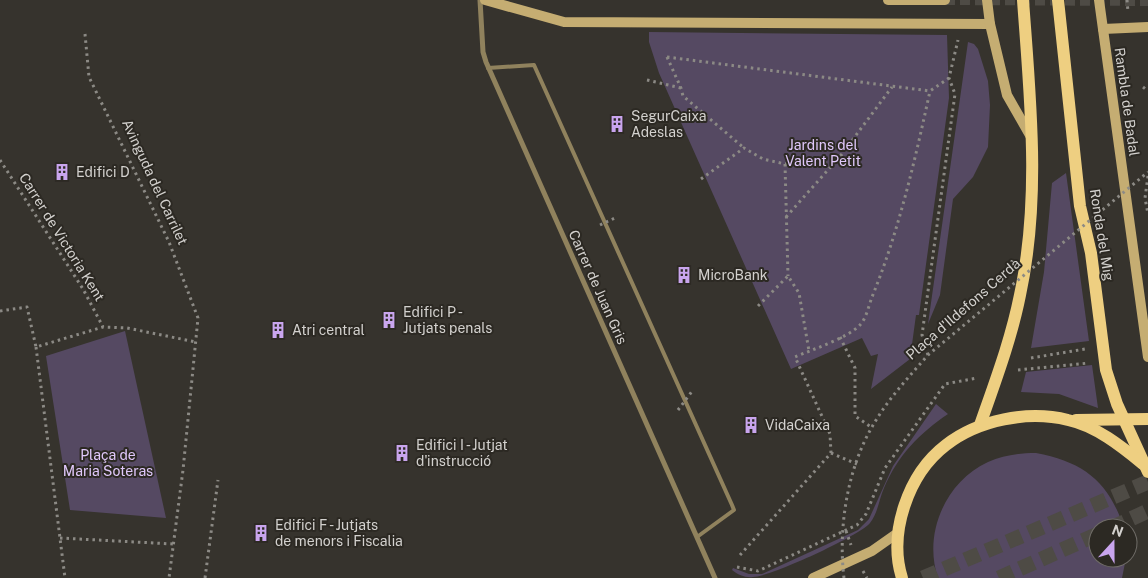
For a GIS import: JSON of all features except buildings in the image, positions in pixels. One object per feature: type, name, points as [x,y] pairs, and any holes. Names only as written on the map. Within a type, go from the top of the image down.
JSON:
[{"type":"main road","points":[[980,425],[1007,348],[1021,294],[1031,222],[1033,140],[1023,0]]},
{"type":"main road","name":"Ronda del Mig","points":[[1058,0],[1080,206],[1091,253],[1106,370],[1124,420],[1148,466]]},
{"type":"main road","points":[[902,578],[897,553],[903,510],[919,474],[945,445],[980,425],[1020,417],[1068,420],[1148,419]]},
{"type":"main road","points":[[1068,420],[1092,429],[1113,441],[1148,466]]},
{"type":"street","name":"Carrer de Juan Gris","points":[[480,0],[483,52],[488,68],[715,578]]},
{"type":"street","points":[[485,0],[564,22],[990,24]]},
{"type":"street","points":[[888,0],[945,0]]},
{"type":"street","points":[[986,0],[1007,94],[1033,140]]},
{"type":"street","name":"Rambla de Badal","points":[[1099,0],[1148,357]]},
{"type":"street","points":[[1103,29],[1148,27]]},
{"type":"street","points":[[813,578],[872,551],[899,532]]},
{"type":"lane","points":[[488,68],[534,65],[732,505],[734,510],[697,537]]},
{"type":"path","points":[[1127,0],[1128,13]]},
{"type":"path","points":[[928,355],[922,335],[955,94],[949,78],[960,32]]},
{"type":"path","name":"Avinguda del Carrilet","points":[[85,34],[89,77],[169,242],[198,318],[196,342]]},
{"type":"path","points":[[836,162],[785,164],[762,160],[744,148],[683,96],[667,57],[930,90],[949,78]]},
{"type":"path","points":[[647,80],[681,88]]},
{"type":"path","points":[[786,217],[836,162],[892,86]]},
{"type":"path","points":[[1143,87],[1148,91]]},
{"type":"path","points":[[740,555],[831,453],[830,434],[795,356],[840,337],[860,324],[882,272],[915,160],[930,90]]},
{"type":"path","points":[[701,179],[744,148]]},
{"type":"path","name":"Carrer de Victoria Kent","points":[[0,160],[83,289],[103,327]]},
{"type":"path","points":[[785,164],[788,276],[799,293],[808,350]]},
{"type":"path","points":[[1148,174],[1146,197],[1148,214]]},
{"type":"path","name":"Plaça d'Ildefons Cerdà","points":[[844,578],[841,526],[857,464],[871,427],[897,389],[928,355],[1148,174]]},
{"type":"path","points":[[600,225],[615,218]]},
{"type":"path","points":[[758,306],[788,276]]},
{"type":"path","points":[[0,311],[27,307],[36,347],[65,578]]},
{"type":"path","points":[[36,347],[103,327],[127,328],[196,342],[169,578]]},
{"type":"path","points":[[840,337],[855,368],[855,416],[871,427]]},
{"type":"path","points":[[1032,358],[1091,348]]},
{"type":"path","points":[[1029,368],[1094,362]]},
{"type":"path","points":[[737,567],[758,571],[846,532],[857,525],[866,514],[885,468],[945,384],[977,378]]},
{"type":"path","points":[[678,410],[693,390]]},
{"type":"path","points":[[831,453],[857,464]]},
{"type":"path","points":[[205,578],[218,480]]},
{"type":"path","points":[[846,532],[848,538]]},
{"type":"path","points":[[60,538],[173,544]]},
{"type":"green space","name":"Jardins del Valent Petit","points":[[649,32],[947,35],[949,98],[919,315],[916,315],[910,359],[871,389],[878,354],[871,356],[862,338],[791,369],[659,73],[649,42]]},
{"type":"green space","points":[[968,42],[974,44],[978,49],[988,81],[990,105],[988,147],[973,177],[953,199],[940,295],[928,324]]},
{"type":"green space","points":[[1066,173],[1089,341],[1031,348],[1044,272],[1052,183]]},
{"type":"green space","name":"Plaça de Maria Soteras","points":[[125,331],[166,518],[70,510],[46,356]]},
{"type":"green space","points":[[1092,365],[1098,408],[1059,394],[1021,392],[1026,372]]},
{"type":"green space","points":[[936,404],[948,414],[919,437],[903,455],[882,492],[873,519],[863,529],[814,554],[763,575],[748,577],[739,575],[732,570],[733,568],[749,574],[762,574],[858,530],[869,519],[893,466]]},
{"type":"green space","points":[[1024,453],[1036,453],[1068,462],[1081,469],[1102,486],[1111,498],[1120,518],[1088,518],[1088,568],[1124,568],[1122,578],[938,578],[933,544],[941,511],[949,496],[960,482],[988,462]]},
{"type":"tunnel","points":[[945,0],[1148,1]]},
{"type":"tunnel","points":[[923,578],[1148,482]]},
{"type":"tunnel","points":[[1133,518],[1148,511]]},
{"type":"tunnel","points":[[999,578],[1088,538]]},
{"type":"place","name":"SegurCaixa Adeslas","points":[[617,124]]},
{"type":"place","name":"Edifici D","points":[[62,172]]},
{"type":"place","name":"MicroBank","points":[[684,275]]},
{"type":"place","name":"Edifici P - Jutjats penals","points":[[389,320]]},
{"type":"place","name":"Atri central","points":[[278,330]]},
{"type":"place","name":"VidaCaixa","points":[[751,425]]},
{"type":"place","name":"Edifici I - Jutjat d'instrucció","points":[[402,453]]},
{"type":"place","name":"Edifici F - Jutjats de menors i Fiscalia","points":[[261,533]]}]
